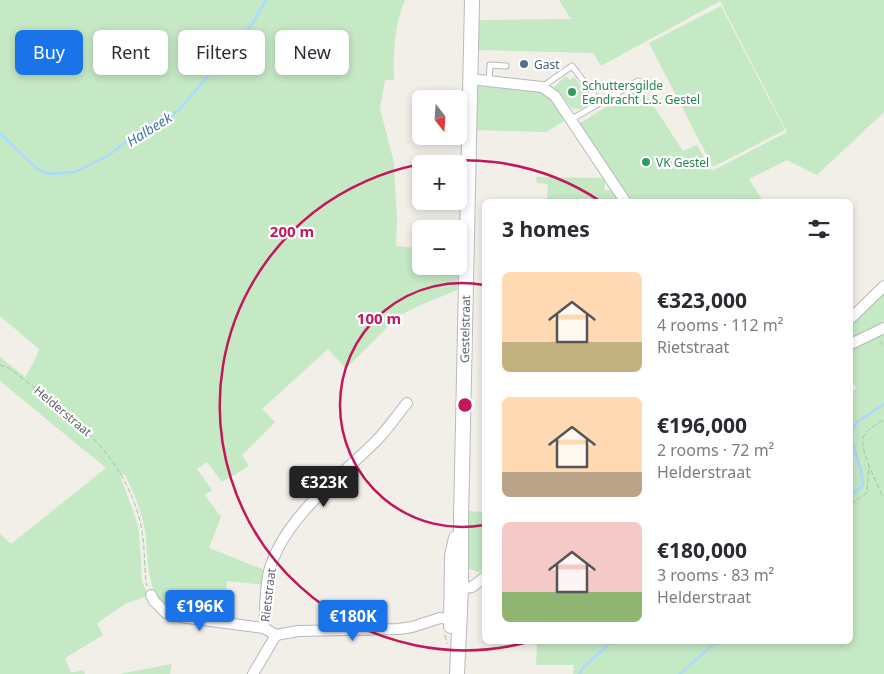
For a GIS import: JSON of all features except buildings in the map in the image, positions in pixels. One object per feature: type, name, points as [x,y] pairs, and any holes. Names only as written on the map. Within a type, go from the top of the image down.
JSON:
[{"type":"main road","name":"Gestelstraat","points":[[456,674],[455,619],[460,518],[472,0]]},
{"type":"street","points":[[470,79],[542,87],[555,96],[624,199]]},
{"type":"street","points":[[853,316],[884,286]]},
{"type":"street","points":[[853,343],[884,328]]},
{"type":"street","name":"Rietstraat","points":[[264,628],[268,573],[285,536],[325,488],[377,440],[407,403]]},
{"type":"street","points":[[456,589],[472,587],[482,579]]},
{"type":"street","points":[[151,595],[154,601],[166,613],[180,617],[264,628],[276,635],[298,631],[399,629],[440,618],[455,619]]},
{"type":"street","points":[[253,674],[276,635]]},
{"type":"lane","points":[[490,82],[490,66],[506,66]]},
{"type":"lane","points":[[542,87],[572,66],[594,95]]},
{"type":"lane","points":[[572,120],[638,80],[645,83]]},
{"type":"path","name":"Helderstraat","points":[[0,365],[9,368],[86,428],[115,464],[130,491],[140,521],[144,546],[146,582],[151,595]]},
{"type":"path","points":[[882,495],[862,448],[862,439],[865,433],[884,419]]},
{"type":"path","points":[[853,502],[867,492],[869,464]]},
{"type":"green space","points":[[0,0],[405,0],[398,20],[395,40],[394,80],[385,80],[380,109],[394,163],[397,221],[396,246],[412,248],[412,275],[458,275],[457,290],[397,317],[346,369],[328,349],[262,409],[275,422],[242,455],[249,466],[222,482],[207,462],[197,469],[212,490],[205,495],[221,517],[209,548],[267,571],[265,585],[227,581],[224,622],[164,606],[157,597],[150,577],[145,532],[141,515],[125,474],[120,476],[139,531],[142,581],[148,596],[125,604],[97,623],[103,635],[65,658],[71,673],[83,670],[85,674],[0,674],[0,534],[11,544],[106,468],[0,381],[0,357],[25,377],[39,349],[0,316]]},
{"type":"green space","points":[[559,0],[884,0],[884,112],[817,175],[787,160],[749,179],[762,199],[714,199],[713,197],[713,199],[628,199],[579,124],[640,85],[683,151],[697,145],[712,171],[787,132],[720,1],[601,66],[593,53],[477,50],[477,20],[571,19]]},
{"type":"green space","points":[[721,6],[785,130],[713,167],[649,43]]},
{"type":"green space","name":"Schuttersgilde Eendracht L.S. Gestel","points":[[566,76],[570,80],[574,77],[590,97],[586,101],[589,104],[580,109],[572,108],[554,87]]},
{"type":"green space","points":[[476,84],[535,88],[548,95],[569,118],[546,132],[475,130]]},
{"type":"green space","points":[[536,177],[606,178],[604,190],[614,190],[619,199],[547,199],[548,184],[537,183]]},
{"type":"green space","points":[[884,292],[884,321],[857,336],[853,336],[853,320]]},
{"type":"green space","points":[[884,332],[884,674],[573,674],[574,665],[536,665],[537,645],[532,644],[853,644],[853,391],[857,388],[853,383],[853,347]]},
{"type":"green space","points":[[467,511],[482,512],[482,570],[479,572],[470,569],[467,565]]},
{"type":"green space","points":[[172,664],[170,674],[119,674]]},
{"type":"waterway","name":"Halbeek","points":[[0,133],[37,169],[50,174],[75,172],[109,155],[128,140],[166,120],[179,110],[252,24],[266,0]]},
{"type":"waterway","points":[[853,430],[856,423],[884,404]]},
{"type":"waterway","points":[[853,445],[861,470],[863,485],[853,494]]},
{"type":"waterway","points":[[580,674],[582,669],[609,644]]},
{"type":"waterway","points":[[680,674],[714,644]]},
{"type":"place","name":"Gast","points":[[524,64]]},
{"type":"place","name":"Schuttersgilde Eendracht L.S. Gestel","points":[[572,92]]},
{"type":"place","name":"VK Gestel","points":[[646,162]]}]
